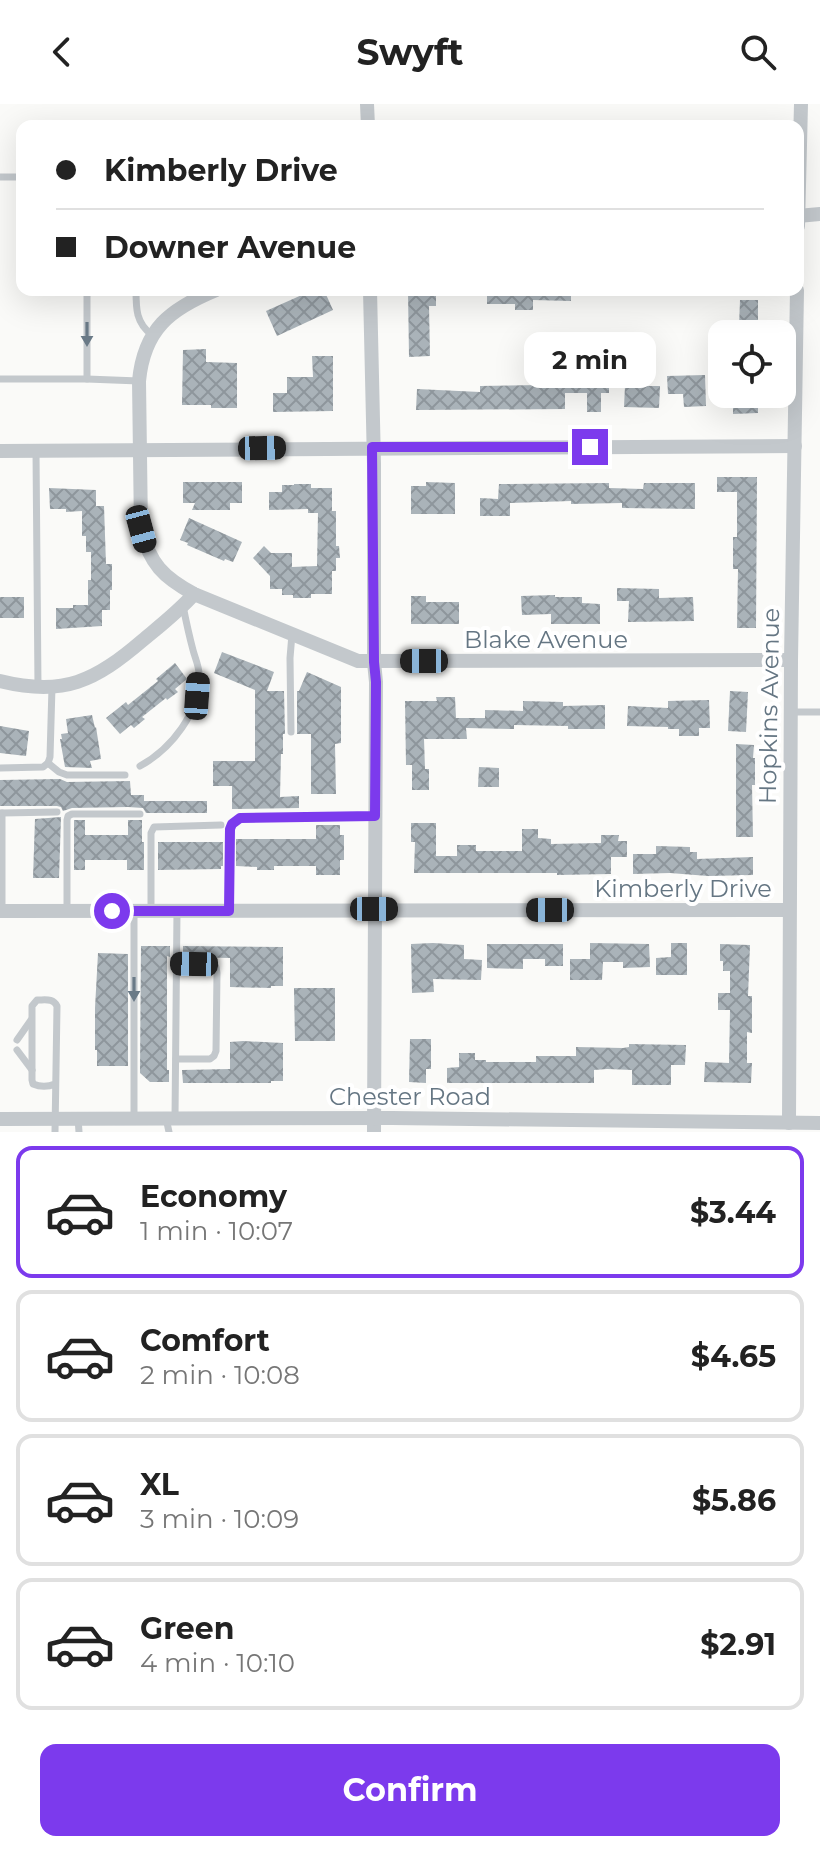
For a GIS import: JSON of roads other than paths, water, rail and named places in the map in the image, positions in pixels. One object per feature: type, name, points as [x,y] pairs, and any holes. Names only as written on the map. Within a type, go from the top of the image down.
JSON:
[{"type":"street","points":[[152,335],[180,307],[201,296]]},
{"type":"street","points":[[370,296],[376,682],[374,1125]]},
{"type":"street","name":"Hopkins Avenue","points":[[789,1123],[791,660],[797,296]]},
{"type":"street","name":"Blake Avenue","points":[[152,335],[141,362],[139,381],[141,529],[146,549],[160,570],[194,594],[358,661],[791,660]]},
{"type":"street","points":[[0,451],[795,446]]},
{"type":"street","points":[[0,681],[45,687],[80,682],[99,674],[127,654],[194,594]]},
{"type":"street","name":"Kimberly Drive","points":[[1,911],[789,910]]},
{"type":"street","name":"Chester Road","points":[[0,1119],[55,1125],[134,1118],[170,1123],[374,1125],[820,1123]]},
{"type":"lane","points":[[87,296],[87,379]]},
{"type":"lane","points":[[136,296],[136,314],[143,329],[152,335]]},
{"type":"lane","points":[[0,379],[139,381]]},
{"type":"lane","points":[[0,768],[43,767],[50,757],[36,451]]},
{"type":"lane","points":[[140,766],[171,742],[197,696],[199,673],[183,606]]},
{"type":"lane","points":[[291,732],[292,634]]},
{"type":"lane","points":[[791,712],[820,712]]},
{"type":"lane","points":[[48,763],[67,775],[125,775]]},
{"type":"lane","points":[[1,911],[1,813],[57,812]]},
{"type":"lane","points":[[67,911],[68,816],[140,814]]},
{"type":"lane","points":[[229,911],[230,829],[235,821],[240,818],[375,816]]},
{"type":"lane","points":[[151,911],[151,833],[154,827],[221,825]]},
{"type":"lane","points":[[134,911],[134,1118]]},
{"type":"lane","points":[[170,1123],[176,1059],[177,911]]},
{"type":"lane","points":[[176,964],[212,965],[217,973],[214,1056],[210,1059],[176,1059]]},
{"type":"lane","points":[[55,1084],[33,1084],[34,1002],[51,1000],[57,1006],[55,1125]]},
{"type":"lane","points":[[17,1040],[32,1018]]},
{"type":"lane","points":[[17,1050],[32,1070]]}]
